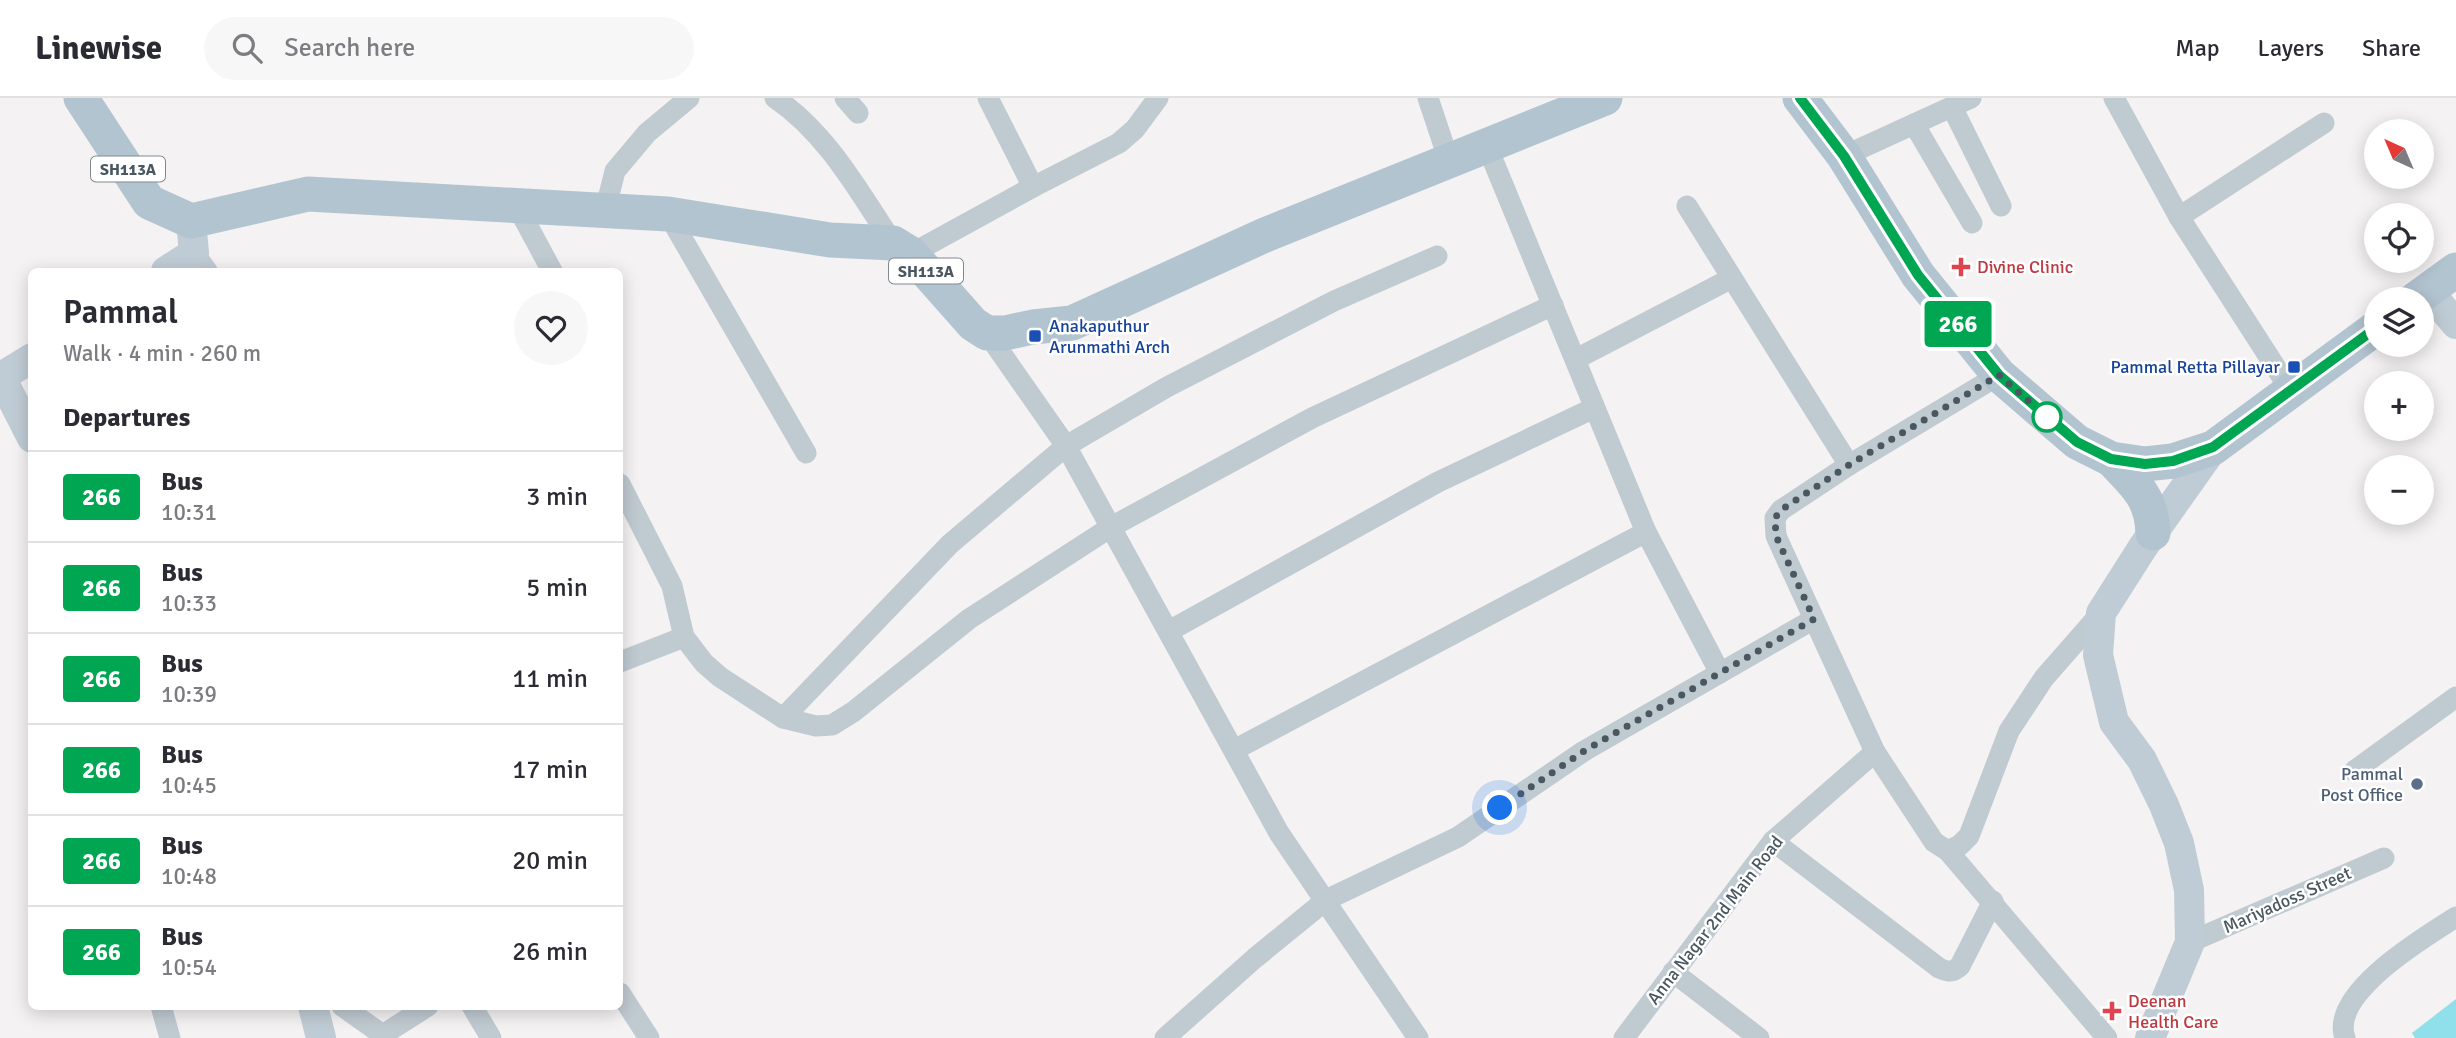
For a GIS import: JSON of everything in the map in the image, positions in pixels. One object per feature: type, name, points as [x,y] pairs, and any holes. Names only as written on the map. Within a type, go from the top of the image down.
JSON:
[{"type":"main road","name":"SH113A","points":[[81,98],[149,202],[197,248],[308,194],[668,214],[830,240],[902,248],[973,324],[987,333]]},
{"type":"main road","points":[[987,333],[1005,333],[1072,323],[1265,235],[1605,98]]},
{"type":"main road","points":[[1800,98],[1844,156],[1918,275],[1999,375],[2077,442],[2111,459],[2145,464],[2173,461],[2213,447],[2364,337]]},
{"type":"main road","points":[[2433,287],[2456,270]]},
{"type":"main road","points":[[2111,459],[2144,497],[2152,513],[2153,533]]},
{"type":"street","points":[[605,211],[615,171],[647,133],[689,98]]},
{"type":"street","points":[[775,98],[799,117],[836,157],[902,248],[1033,187],[1119,143],[1135,128],[1158,98]]},
{"type":"street","points":[[988,98],[1033,187]]},
{"type":"street","points":[[1428,98],[1449,161]]},
{"type":"street","points":[[2113,98],[2179,217],[2291,391]]},
{"type":"street","points":[[1844,156],[1961,102],[2001,206]]},
{"type":"street","points":[[2179,217],[2324,123]]},
{"type":"street","points":[[1914,124],[1972,223]]},
{"type":"street","points":[[1487,146],[1646,532],[1720,673]]},
{"type":"street","points":[[517,206],[550,268]]},
{"type":"street","points":[[1687,206],[1849,465]]},
{"type":"street","points":[[668,214],[806,453]]},
{"type":"street","points":[[170,268],[197,248]]},
{"type":"street","points":[[783,718],[950,544],[1066,446],[1167,387],[1334,301],[1437,256]]},
{"type":"street","points":[[1577,359],[1732,278]]},
{"type":"street","points":[[623,490],[672,586],[684,637],[704,663],[720,677],[783,718],[816,726],[832,725],[853,712],[969,619],[1111,527],[1312,418],[1553,305]]},
{"type":"street","points":[[2434,305],[2456,324]]},
{"type":"street","points":[[987,333],[1066,446],[1279,833],[1418,1038]]},
{"type":"street","points":[[28,360],[0,377],[28,430]]},
{"type":"street","points":[[1999,375],[1849,465],[1781,510],[1775,518],[1776,536],[1875,752],[1934,842],[1948,851],[1993,901],[2107,1038]]},
{"type":"street","points":[[1168,631],[1438,482],[1594,408]]},
{"type":"street","points":[[1948,851],[1969,836],[2009,731],[2044,678],[2101,613],[2213,447]]},
{"type":"street","points":[[1234,750],[1646,532]]},
{"type":"street","points":[[2101,613],[2098,656],[2114,722],[2142,760],[2179,843],[2189,890],[2190,942],[2150,1038]]},
{"type":"street","points":[[1165,1038],[1255,958],[1326,900],[1458,836],[1584,751],[1814,619]]},
{"type":"street","points":[[623,661],[684,637]]},
{"type":"street","points":[[2354,771],[2456,697]]},
{"type":"street","name":"Anna Nagar 2nd Main Road","points":[[1624,1038],[1773,841],[1875,752]]},
{"type":"street","points":[[1773,841],[1939,968],[1948,972],[1960,966],[1993,901]]},
{"type":"street","name":"Mariyadoss Street","points":[[2190,942],[2384,858]]},
{"type":"street","points":[[2345,1038],[2344,1019],[2351,1003],[2368,982],[2392,961],[2456,917]]},
{"type":"street","points":[[1673,972],[1759,1038]]},
{"type":"street","points":[[623,998],[649,1038]]},
{"type":"street","points":[[162,1010],[170,1038]]},
{"type":"street","points":[[314,1010],[321,1038]]},
{"type":"street","points":[[348,1010],[385,1036],[422,1010]]},
{"type":"street","points":[[474,1010],[491,1038]]},
{"type":"water","points":[[2456,999],[2456,1038],[2415,1038],[2412,1033]]},
{"type":"bus line","name":"266","points":[[1800,98],[1844,156],[1918,275],[1999,375],[2077,442],[2111,459],[2145,464],[2173,461],[2213,447],[2364,337]]},
{"type":"place","name":"Divine Clinic","points":[[1961,267]]},
{"type":"place","name":"Anakaputhur Arunmathi Arch","points":[[1035,336]]},
{"type":"place","name":"Pammal Retta Pillayar","points":[[2294,367]]},
{"type":"place","name":"Pammal Post Office","points":[[2417,784]]},
{"type":"place","name":"Deenan Health Care","points":[[2112,1011]]},
{"type":"route","points":[[1500,808],[1584,751],[1814,619],[1776,536],[1775,518],[1781,510],[1849,465],[1999,375],[2047,417]]}]
